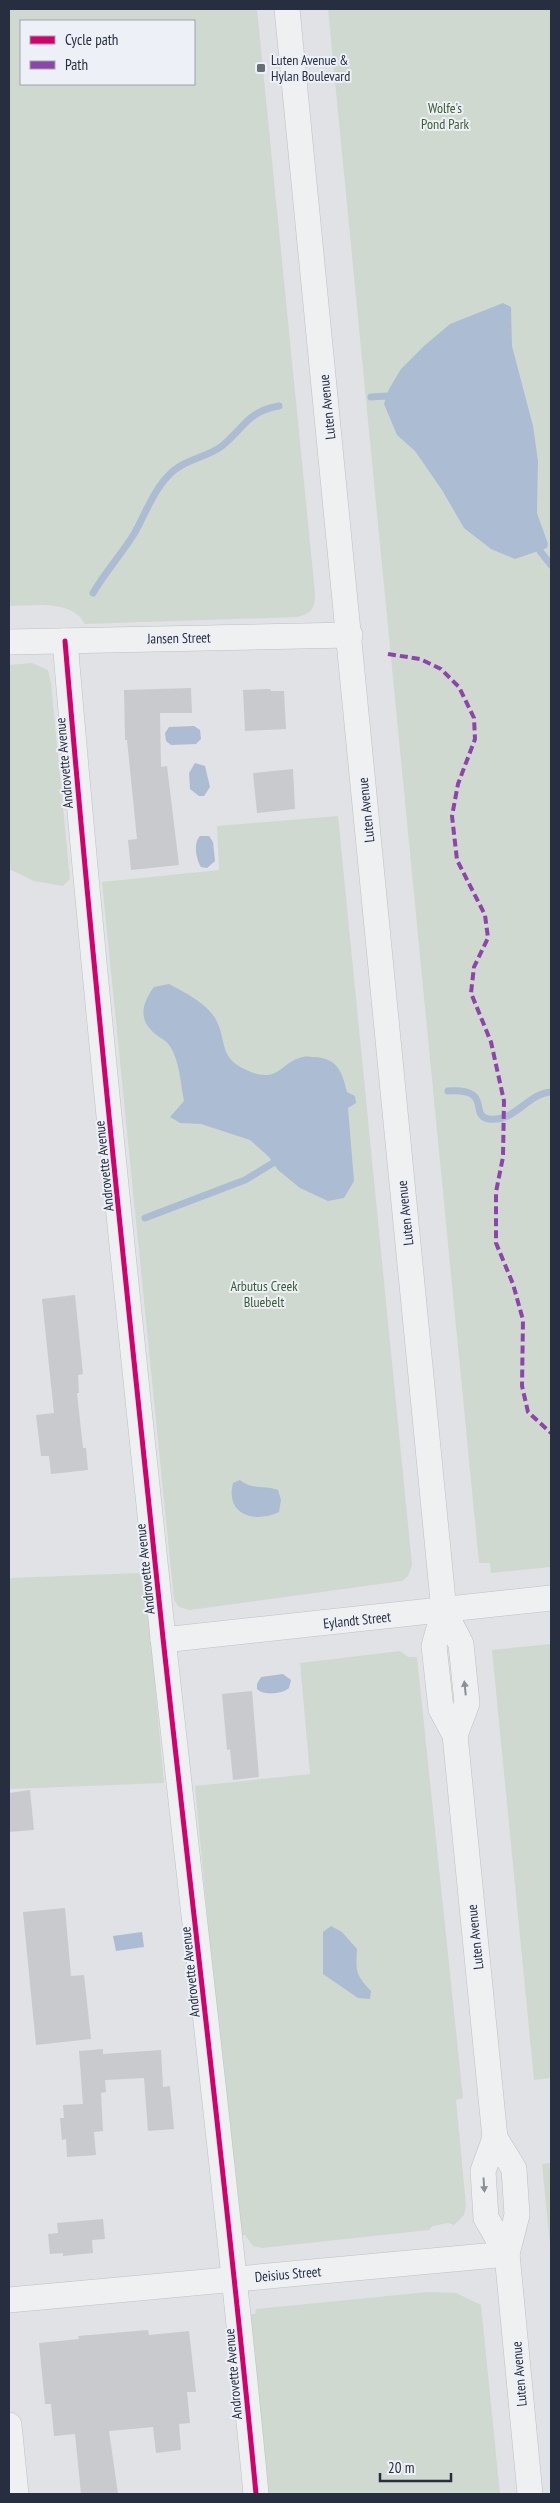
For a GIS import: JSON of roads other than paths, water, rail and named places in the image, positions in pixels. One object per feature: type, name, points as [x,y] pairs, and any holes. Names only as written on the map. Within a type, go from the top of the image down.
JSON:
[{"type":"street","name":"Luten Avenue","points":[[288,9],[444,1610],[461,1644],[467,1703],[455,1735],[495,2138],[483,2171],[486,2218],[507,2254],[530,2494]]},
{"type":"street","name":"Jansen Street","points":[[9,642],[350,635]]},
{"type":"street","name":"Androvette Avenue","points":[[65,641],[87,891],[164,1640],[236,2279],[256,2494]]},
{"type":"street","name":"Eylandt Street","points":[[164,1640],[551,1598]]},
{"type":"street","name":"Deisius Street","points":[[9,2300],[507,2254]]},
{"type":"street","points":[[9,2425],[16,2494]]},
{"type":"water","points":[[503,303],[511,307],[512,346],[533,426],[538,461],[537,513],[548,544],[547,548],[515,559],[491,549],[464,528],[442,490],[415,451],[397,435],[384,404],[389,389],[401,369],[424,346],[450,324]]},
{"type":"water","points":[[194,726],[200,730],[201,739],[196,744],[171,745],[166,741],[165,733],[169,727]]},
{"type":"water","points":[[195,763],[205,766],[210,787],[204,796],[199,796],[190,789],[189,773]]},
{"type":"water","points":[[200,836],[209,836],[213,842],[215,861],[207,868],[201,867],[197,856],[196,843]]},
{"type":"water","points":[[169,984],[206,1007],[215,1018],[228,1055],[240,1067],[260,1075],[268,1075],[280,1070],[296,1059],[307,1057],[328,1060],[337,1067],[347,1092],[355,1096],[356,1103],[348,1108],[354,1181],[344,1198],[328,1201],[300,1188],[278,1170],[269,1157],[250,1140],[201,1124],[180,1123],[170,1117],[184,1101],[178,1065],[169,1045],[151,1030],[144,1019],[143,1013],[145,1002],[154,987]]},
{"type":"water","points":[[240,1480],[249,1485],[278,1490],[281,1500],[279,1512],[260,1517],[244,1514],[237,1509],[233,1502],[233,1483]]},
{"type":"water","points":[[283,1674],[291,1680],[289,1688],[286,1690],[278,1693],[264,1693],[257,1689],[257,1684],[261,1677]]},
{"type":"water","points":[[331,1926],[342,1932],[357,1949],[359,1976],[371,1991],[370,1999],[358,1998],[323,1974],[323,1932]]},
{"type":"water","points":[[142,1932],[144,1947],[116,1951],[113,1936]]},
{"type":"waterway","points":[[371,397],[387,396]]},
{"type":"waterway","points":[[93,593],[134,534],[163,481],[174,470],[187,462],[222,446],[253,416],[269,408],[279,406]]},
{"type":"waterway","points":[[540,551],[551,565]]},
{"type":"waterway","points":[[448,1091],[462,1091],[471,1094],[476,1098],[480,1113],[483,1117],[489,1119],[506,1117],[535,1097],[551,1092]]},
{"type":"waterway","points":[[145,1218],[245,1180],[273,1163]]},
{"type":"place","name":"Luten Avenue & Hylan Boulevard","points":[[261,68]]},
{"type":"park label","name":"Wolfe's Pond Park","points":[[445,116]]},
{"type":"park label","name":"Arbutus Creek Bluebelt","points":[[264,1294]]}]
